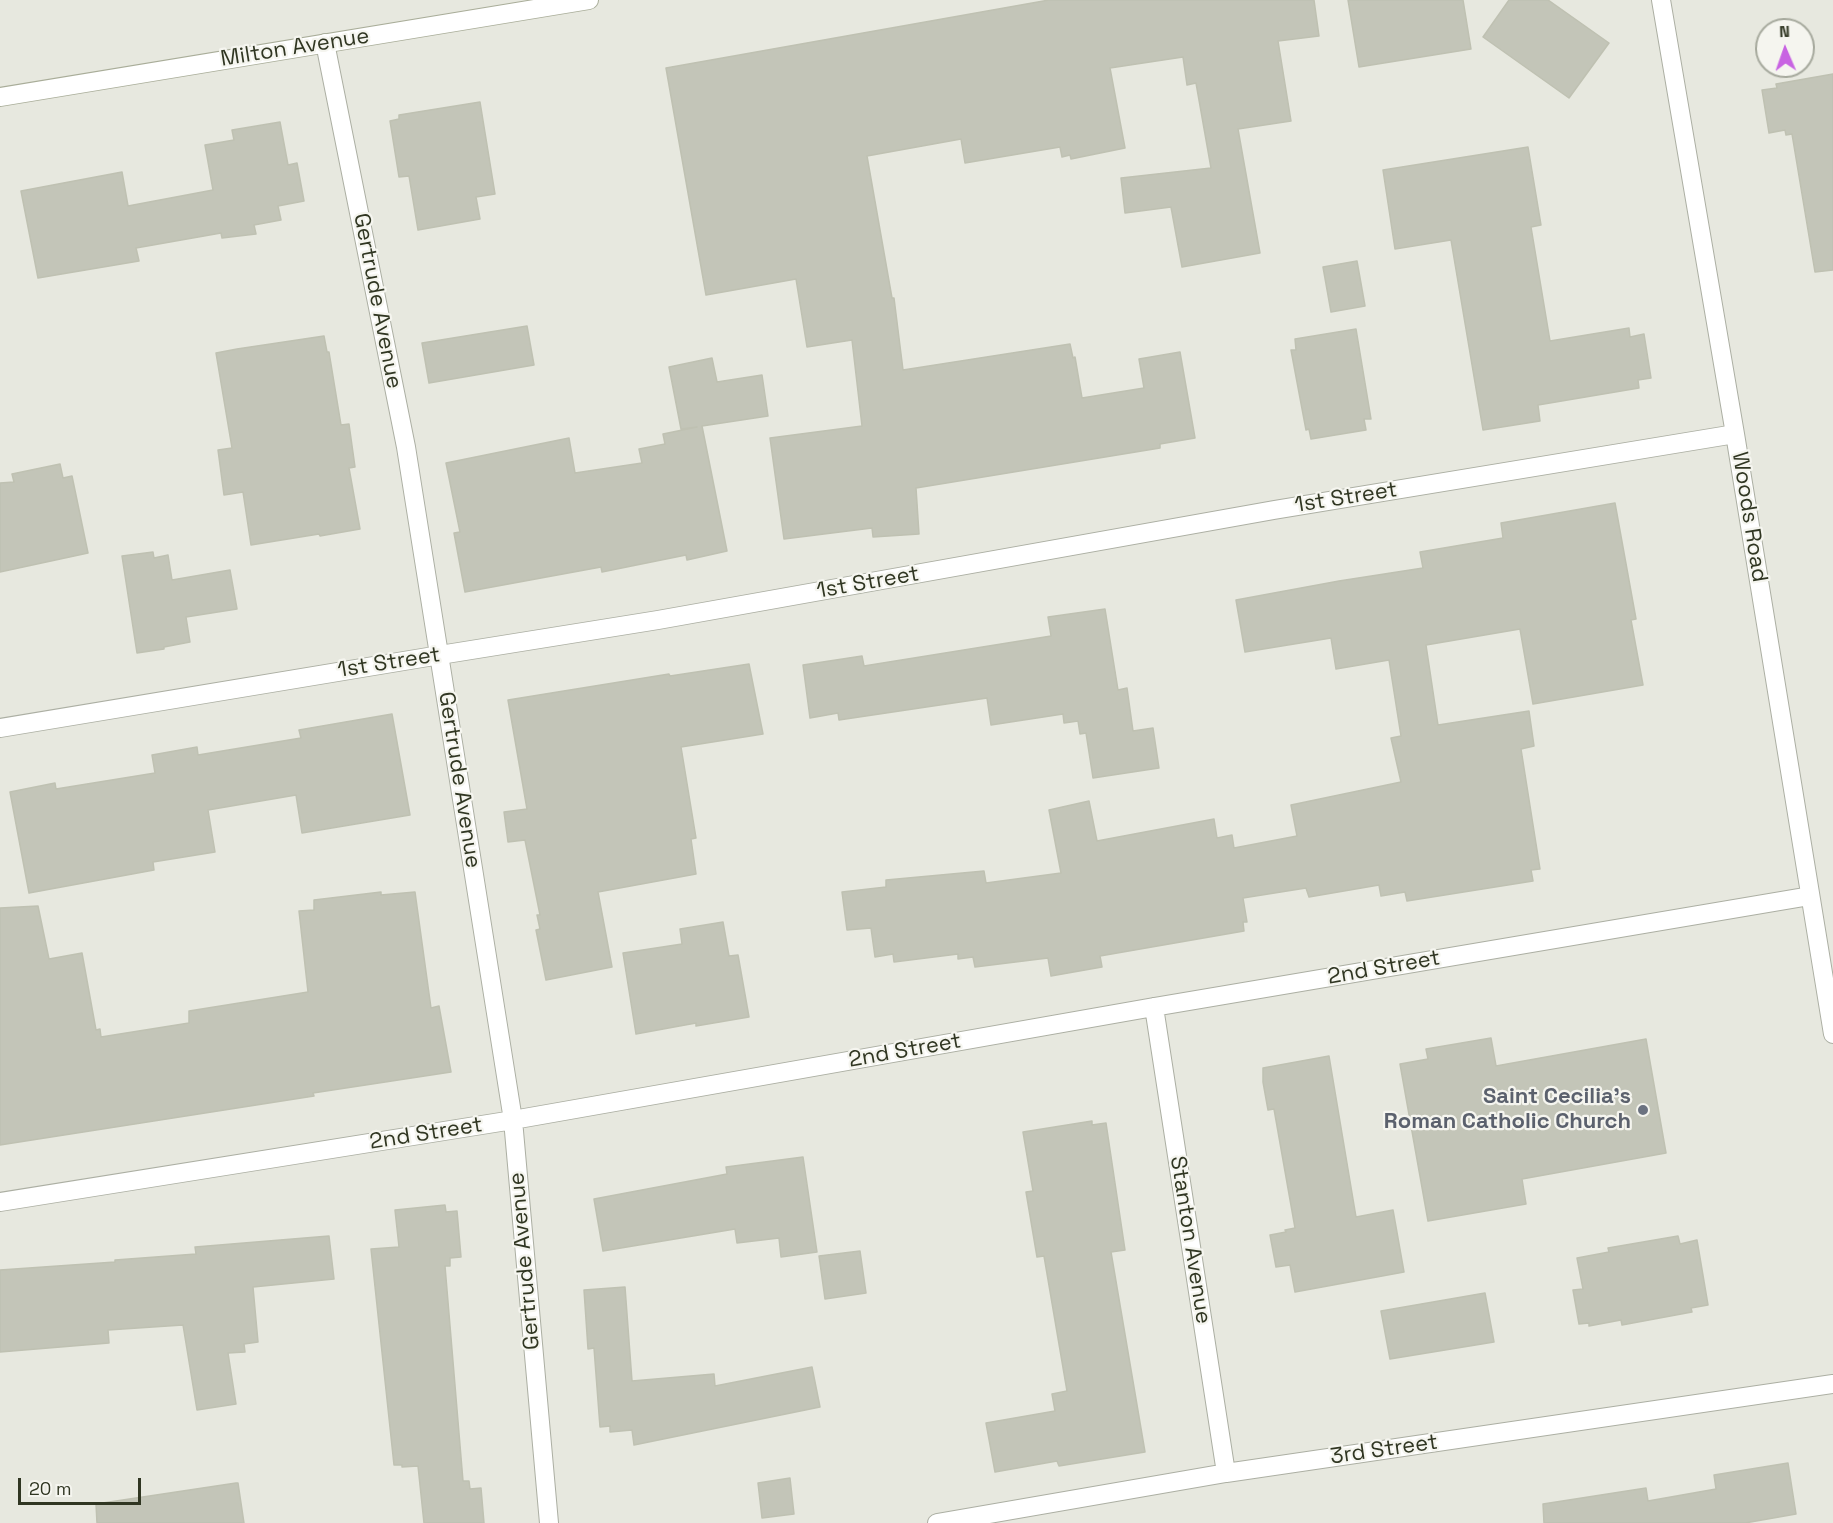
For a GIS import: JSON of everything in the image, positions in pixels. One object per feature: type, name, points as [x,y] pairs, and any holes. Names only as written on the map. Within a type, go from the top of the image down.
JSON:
[{"type":"street","name":"Milton Avenue","points":[[0,97],[589,0]]},
{"type":"street","name":"Woods Road","points":[[1661,0],[1833,1034]]},
{"type":"street","name":"Gertrude Avenue","points":[[325,43],[406,447],[513,1120],[549,1523]]},
{"type":"street","name":"1st Street","points":[[0,728],[658,620],[1274,510],[1735,434]]},
{"type":"street","name":"2nd Street","points":[[0,1202],[513,1120],[1154,1007],[1810,896]]},
{"type":"street","name":"Stanton Avenue","points":[[1154,1007],[1226,1473]]},
{"type":"street","name":"3rd Street","points":[[937,1523],[1226,1473],[1833,1384]]},
{"type":"building","points":[[1049,0],[1314,0],[1319,36],[1278,41],[1291,121],[1238,129],[1260,253],[1182,267],[1171,207],[1125,213],[1121,178],[1211,168],[1196,83],[1187,85],[1183,57],[1110,68],[1125,148],[1071,159],[1070,155],[1062,157],[1060,147],[965,163],[961,139],[867,156],[892,298],[894,298],[903,370],[1070,344],[1073,358],[1075,357],[1082,398],[1144,388],[1139,359],[1180,352],[1195,438],[1160,444],[1160,448],[916,488],[919,534],[873,537],[872,528],[784,539],[770,438],[862,426],[852,340],[807,347],[796,279],[706,295],[666,68]]},
{"type":"building","points":[[1348,0],[1463,0],[1471,49],[1359,67]]},
{"type":"building","points":[[1509,0],[1548,0],[1609,43],[1569,98],[1483,37]]},
{"type":"building","points":[[1833,74],[1833,270],[1815,272],[1792,134],[1786,135],[1785,130],[1769,133],[1762,90],[1777,88],[1776,84]]},
{"type":"building","points":[[480,102],[495,194],[476,197],[480,219],[418,230],[409,176],[399,177],[390,121],[399,119],[399,115]]},
{"type":"building","points":[[280,122],[288,165],[297,163],[304,201],[278,206],[281,220],[254,225],[256,234],[222,238],[221,233],[136,248],[139,261],[38,278],[21,191],[122,172],[128,206],[213,190],[205,145],[234,140],[232,130]]},
{"type":"building","points":[[1528,147],[1541,225],[1531,227],[1550,341],[1629,328],[1630,337],[1644,334],[1651,378],[1638,380],[1639,388],[1538,405],[1540,421],[1483,430],[1451,240],[1395,249],[1383,170]]},
{"type":"building","points":[[1357,261],[1365,306],[1331,312],[1323,267]]},
{"type":"building","points":[[527,326],[534,365],[429,383],[422,343]]},
{"type":"building","points":[[1356,329],[1371,419],[1364,419],[1366,430],[1311,439],[1309,429],[1306,430],[1291,350],[1296,350],[1295,339]]},
{"type":"building","points":[[324,336],[327,352],[329,352],[341,425],[349,424],[355,467],[349,468],[360,529],[251,545],[243,492],[224,495],[218,450],[232,448],[216,353]]},
{"type":"building","points":[[712,358],[717,382],[762,375],[768,416],[702,426],[727,551],[687,560],[686,555],[602,572],[601,567],[465,592],[454,533],[460,532],[446,463],[569,438],[575,473],[642,463],[639,449],[665,444],[663,434],[697,427],[681,429],[669,367]]},
{"type":"building","points":[[60,464],[63,478],[72,476],[88,553],[0,572],[0,483],[14,482],[12,474]]},
{"type":"building","points":[[1615,503],[1636,619],[1631,620],[1643,685],[1533,704],[1520,629],[1426,645],[1438,725],[1529,711],[1534,746],[1521,749],[1540,869],[1531,870],[1533,881],[1407,901],[1405,892],[1381,896],[1379,885],[1309,897],[1306,888],[1243,898],[1247,922],[1243,922],[1244,931],[1100,956],[1102,967],[1051,976],[1048,958],[975,967],[973,957],[958,959],[958,954],[894,962],[893,954],[875,957],[871,928],[847,930],[842,892],[886,887],[886,880],[984,871],[986,883],[1061,873],[1049,810],[1089,801],[1097,841],[1214,819],[1217,838],[1232,835],[1234,848],[1297,836],[1291,805],[1401,782],[1391,738],[1401,736],[1389,660],[1336,669],[1331,638],[1245,652],[1236,600],[1423,568],[1420,552],[1503,538],[1501,523]]},
{"type":"building","points":[[153,552],[154,558],[168,555],[172,580],[230,570],[237,609],[186,617],[190,642],[137,653],[122,556]]},
{"type":"building","points":[[1105,609],[1118,690],[1127,688],[1133,731],[1153,728],[1159,768],[1093,778],[1086,733],[1080,734],[1078,721],[1064,723],[1063,714],[991,725],[987,698],[839,720],[838,713],[810,718],[803,665],[862,656],[864,666],[1051,636],[1048,617]]},
{"type":"building","points":[[749,664],[763,734],[681,747],[696,838],[691,839],[696,874],[598,892],[612,967],[546,980],[536,930],[540,929],[537,915],[540,915],[525,840],[508,842],[504,812],[527,809],[508,700],[669,674],[670,676]]},
{"type":"building","points":[[392,714],[410,815],[302,833],[296,795],[208,810],[215,852],[153,862],[154,870],[29,893],[10,792],[55,783],[56,789],[155,773],[152,755],[197,747],[198,755],[301,738],[299,730]]},
{"type":"building","points":[[381,892],[381,895],[415,892],[431,1008],[439,1006],[451,1072],[313,1093],[314,1096],[0,1145],[0,908],[38,906],[49,959],[82,953],[96,1030],[100,1029],[101,1037],[189,1023],[189,1011],[308,992],[299,911],[314,910],[314,900]]},
{"type":"building","points":[[723,922],[729,956],[738,955],[749,1017],[696,1026],[696,1023],[636,1034],[623,953],[682,944],[680,929]]},
{"type":"building","points":[[1491,1038],[1496,1066],[1646,1039],[1666,1153],[1522,1179],[1526,1204],[1428,1221],[1400,1064],[1428,1059],[1426,1049]]},
{"type":"building","points":[[1329,1056],[1356,1217],[1393,1210],[1404,1272],[1295,1292],[1290,1265],[1276,1267],[1270,1235],[1295,1228],[1274,1109],[1268,1110],[1263,1068]]},
{"type":"building","points":[[1092,1121],[1092,1125],[1106,1123],[1125,1250],[1111,1252],[1145,1452],[1059,1466],[1057,1461],[995,1472],[986,1423],[1055,1411],[1052,1394],[1067,1391],[1044,1256],[1037,1257],[1026,1192],[1033,1191],[1023,1132]]},
{"type":"building","points":[[803,1157],[817,1252],[781,1257],[779,1238],[737,1243],[735,1229],[603,1251],[594,1199],[727,1174],[726,1167]]},
{"type":"building","points":[[445,1205],[446,1212],[457,1211],[461,1257],[450,1258],[450,1266],[445,1266],[463,1481],[469,1481],[470,1489],[481,1488],[484,1523],[424,1523],[418,1466],[394,1465],[371,1249],[399,1247],[395,1210]]},
{"type":"building","points":[[329,1236],[334,1279],[253,1287],[258,1342],[244,1344],[245,1352],[228,1353],[236,1404],[197,1410],[183,1325],[108,1330],[109,1343],[0,1352],[0,1270],[196,1254],[195,1247]]},
{"type":"building","points":[[1678,1236],[1680,1244],[1697,1240],[1708,1305],[1691,1308],[1692,1312],[1622,1325],[1621,1320],[1589,1326],[1589,1323],[1579,1324],[1573,1290],[1583,1289],[1577,1258],[1609,1252],[1608,1248]]},
{"type":"building","points":[[860,1251],[866,1293],[825,1299],[819,1256]]},
{"type":"building","points":[[625,1287],[632,1381],[714,1374],[715,1386],[812,1367],[820,1407],[634,1445],[632,1430],[610,1432],[610,1426],[600,1427],[594,1348],[588,1349],[584,1290]]},
{"type":"building","points":[[1485,1293],[1494,1342],[1390,1359],[1381,1311]]},
{"type":"building","points":[[1788,1463],[1796,1514],[1745,1523],[1544,1523],[1543,1504],[1646,1488],[1648,1501],[1716,1489],[1714,1475]]},
{"type":"building","points":[[790,1478],[794,1514],[762,1518],[758,1483]]},
{"type":"building","points":[[238,1483],[244,1523],[97,1523],[96,1504]]},
{"type":"place","name":"Saint Cecilia's Roman Catholic Church","points":[[1643,1110]]}]
